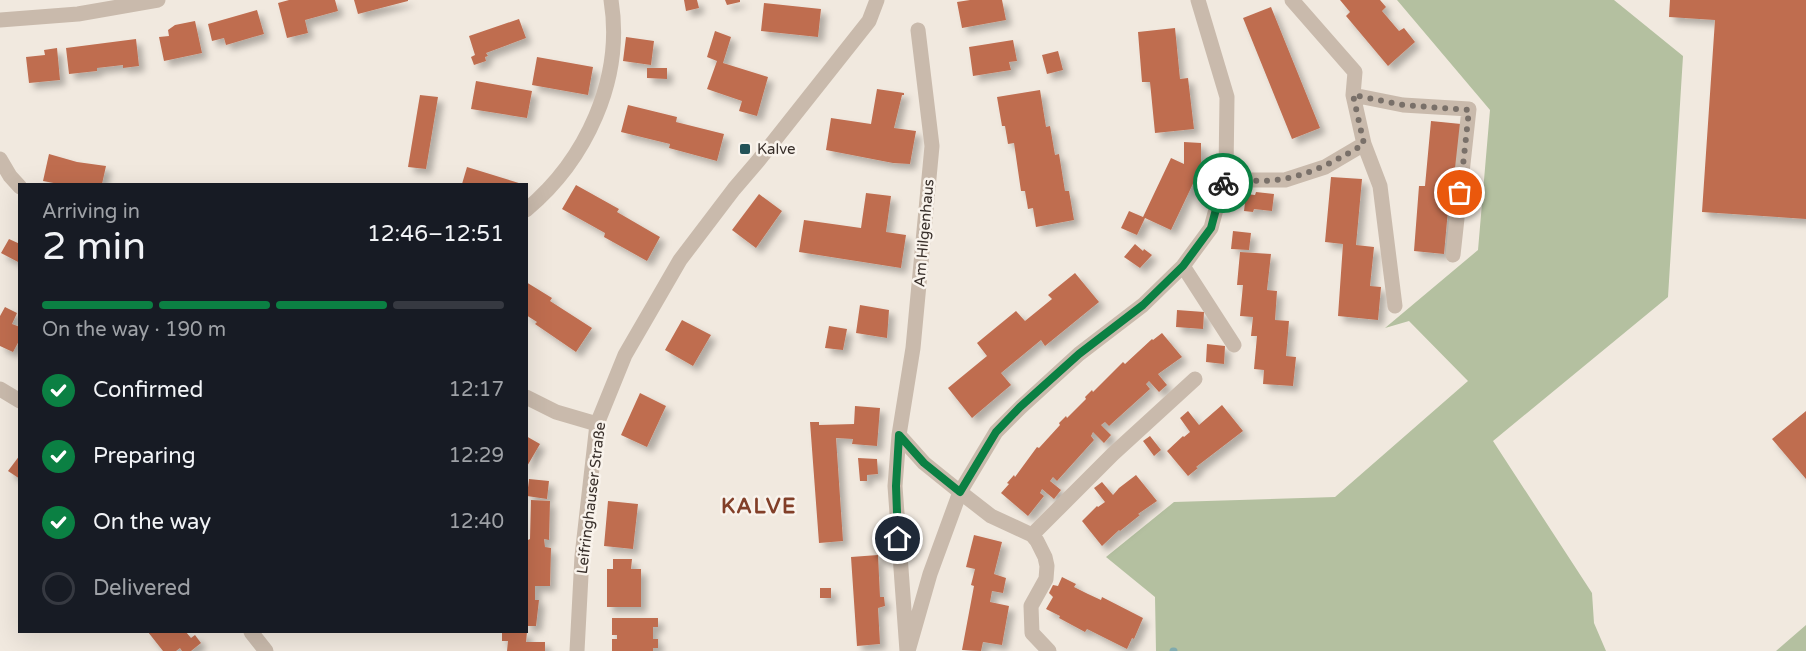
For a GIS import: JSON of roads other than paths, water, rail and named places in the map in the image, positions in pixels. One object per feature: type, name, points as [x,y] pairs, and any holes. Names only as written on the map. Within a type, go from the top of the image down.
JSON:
[{"type":"street","points":[[0,20],[78,14],[158,0]]},
{"type":"street","points":[[528,208],[566,168],[586,140],[594,123],[608,80],[613,42],[611,0]]},
{"type":"street","name":"Leifringhauser Straße","points":[[577,651],[582,556],[597,424],[625,355],[680,260],[869,21],[877,0]]},
{"type":"street","name":"Am Hilgenhaus","points":[[908,651],[930,574],[960,492],[996,432],[1079,354],[1143,305],[1183,266],[1211,228],[1226,172],[1227,97],[1198,0]]},
{"type":"street","points":[[1292,0],[1355,72],[1353,95],[1364,144],[1380,186],[1395,306]]},
{"type":"street","name":"Am Hilgenhaus","points":[[908,651],[896,486],[899,435],[913,348],[932,146],[918,30]]},
{"type":"street","points":[[1353,95],[1403,105],[1469,110],[1453,255]]},
{"type":"street","points":[[1226,172],[1245,180],[1285,180],[1325,167],[1364,144]]},
{"type":"street","points":[[0,159],[18,185]]},
{"type":"street","points":[[1183,266],[1234,345]]},
{"type":"street","points":[[1032,535],[1113,454],[1195,379]]},
{"type":"street","points":[[0,389],[18,399]]},
{"type":"street","points":[[528,398],[556,412],[597,424]]},
{"type":"street","points":[[899,435],[924,463],[991,516],[1032,535],[1037,541],[1047,566],[1046,579],[1030,606],[1032,633],[1049,651]]},
{"type":"street","points":[[252,633],[266,651]]},
{"type":"place","name":"Kalve","points":[[745,149]]},
{"type":"district","name":"KALVE","points":[[759,506]]}]
